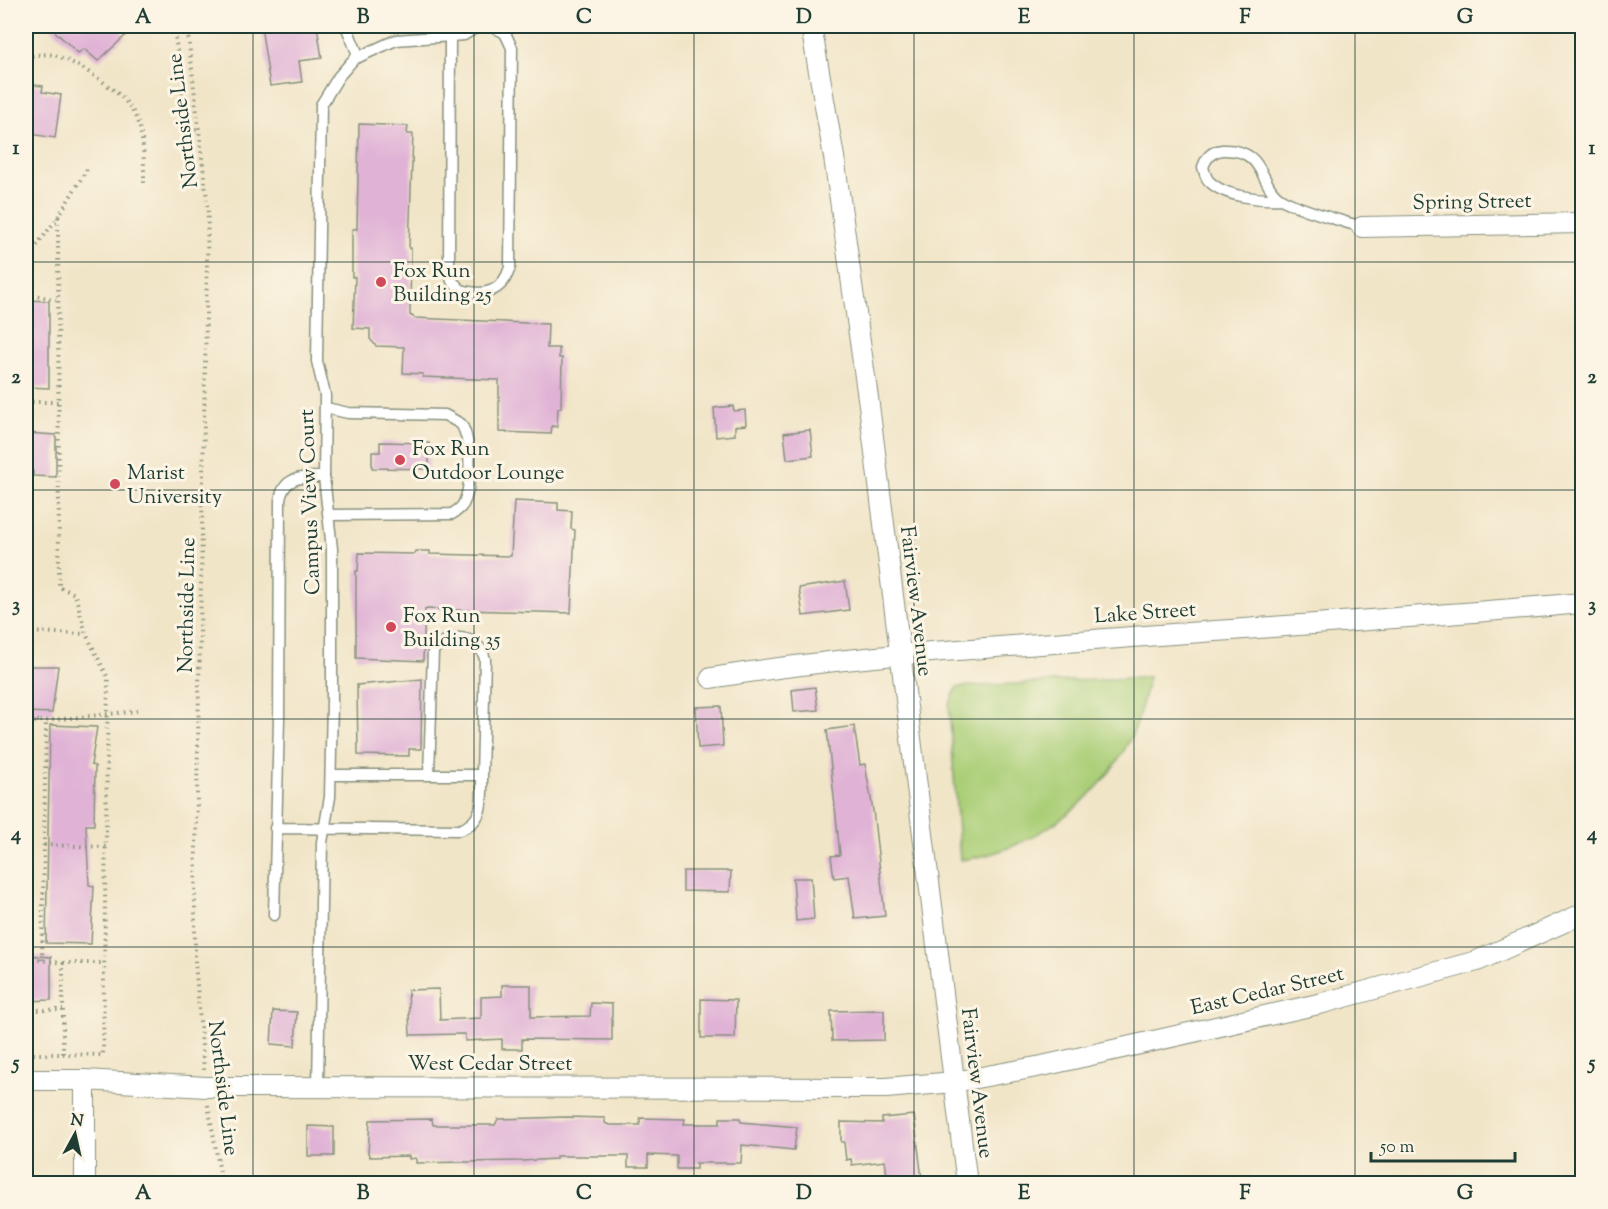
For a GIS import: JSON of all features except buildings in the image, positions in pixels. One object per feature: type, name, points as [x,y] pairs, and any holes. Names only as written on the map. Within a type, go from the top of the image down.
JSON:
[{"type":"street","name":"Fairview Avenue","points":[[812,26],[864,371],[967,1184]]},
{"type":"street","name":"Spring Street","points":[[1362,227],[1582,223]]},
{"type":"street","name":"Lake Street","points":[[711,678],[781,667],[899,654],[1582,603]]},
{"type":"street","name":"East Cedar Street","points":[[954,1082],[1042,1066],[1323,1003],[1476,961],[1582,914]]},
{"type":"street","name":"West Cedar Street","points":[[26,1080],[86,1080],[206,1088],[318,1086],[886,1088],[954,1082]]},
{"type":"street","points":[[85,1184],[86,1080]]},
{"type":"lane","points":[[346,26],[359,57]]},
{"type":"lane","name":"Campus View Court","points":[[318,1086],[322,842],[331,775],[332,549],[324,477],[326,408],[317,361],[321,105],[339,76],[359,57],[396,40],[464,35],[478,26]]},
{"type":"lane","points":[[450,36],[449,271],[452,281],[461,290],[488,293],[500,287],[510,267],[512,48],[505,33],[492,26]]},
{"type":"lane","points":[[1280,199],[1258,163],[1238,151],[1219,150],[1207,157],[1203,167],[1208,180],[1226,190],[1245,198],[1280,199],[1362,227]]},
{"type":"lane","points":[[326,408],[348,413],[445,415],[461,424],[469,443],[467,495],[459,510],[452,514],[330,515]]},
{"type":"lane","points":[[274,915],[279,720],[280,500],[285,485],[291,480],[300,477],[324,477]]},
{"type":"lane","points":[[275,828],[459,830],[469,827],[480,813],[485,658],[483,650],[476,644],[459,638],[448,638],[434,651],[429,776]]},
{"type":"lane","points":[[331,775],[482,776]]},
{"type":"path","points":[[174,26],[187,131],[198,129]]},
{"type":"path","name":"Northside Line","points":[[186,26],[208,209],[195,961],[206,1088],[222,1184]]},
{"type":"path","points":[[26,56],[53,55],[90,72],[130,107],[143,142],[144,185]]},
{"type":"path","points":[[26,260],[58,217],[87,169]]},
{"type":"path","points":[[26,1054],[103,1055],[108,678],[86,634],[75,594],[59,587],[56,300],[58,217]]},
{"type":"path","points":[[26,293],[56,300]]},
{"type":"path","points":[[26,402],[58,402]]},
{"type":"path","points":[[26,613],[33,632]]},
{"type":"path","points":[[26,632],[86,634]]},
{"type":"path","points":[[26,716],[46,722],[137,711]]},
{"type":"path","points":[[26,730],[33,722],[40,721]]},
{"type":"path","points":[[42,960],[46,722]]},
{"type":"path","points":[[44,845],[106,847]]},
{"type":"path","points":[[26,949],[32,959],[63,963],[104,963]]},
{"type":"path","points":[[63,963],[63,1054]]},
{"type":"path","points":[[26,1010],[63,1010]]},
{"type":"green space","points":[[1149,677],[1138,719],[1128,743],[1115,765],[1079,804],[1058,821],[1011,847],[960,860],[949,705],[957,687]]},
{"type":"place","name":"Fox Run Building 25","points":[[381,282]]},
{"type":"place","name":"Fox Run Outdoor Lounge","points":[[400,460]]},
{"type":"place","name":"Marist University","points":[[115,484]]},
{"type":"place","name":"Fox Run Building 35","points":[[391,627]]}]
